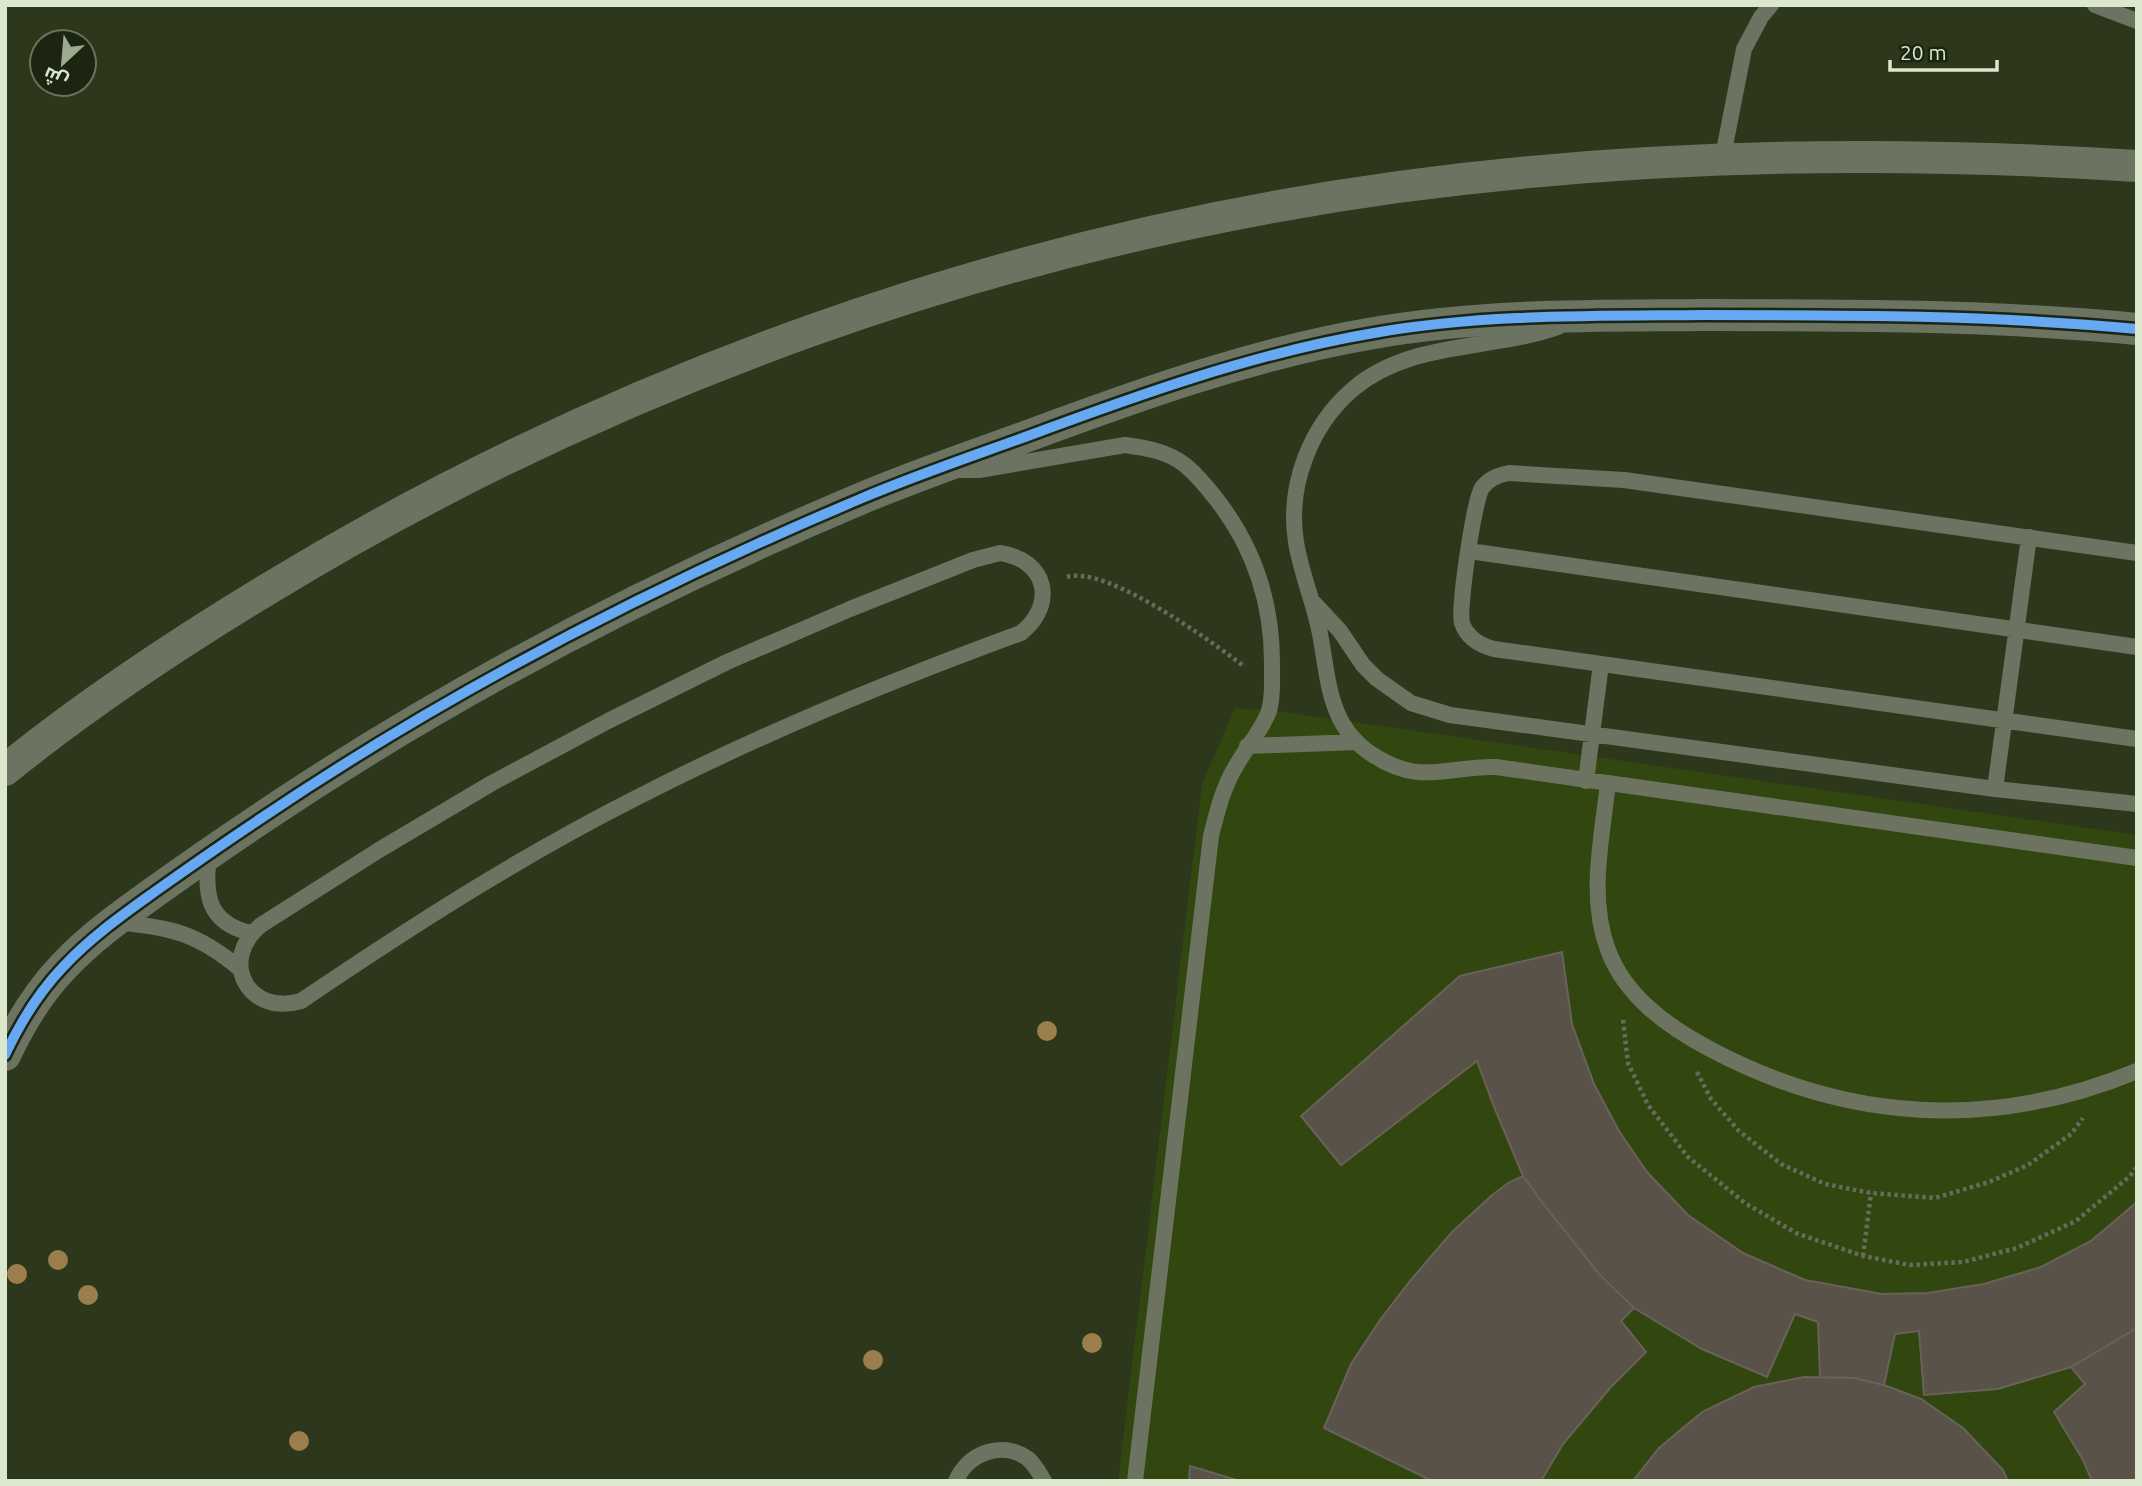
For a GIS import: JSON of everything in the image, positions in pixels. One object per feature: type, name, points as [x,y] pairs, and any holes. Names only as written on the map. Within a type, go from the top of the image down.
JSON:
[{"type":"street","points":[[5,769],[120,683],[219,618],[321,556],[425,499],[531,446],[750,352],[962,281],[1178,226],[1287,205],[1397,188],[1578,168],[1723,161],[1928,157],[2137,166]]},
{"type":"street","points":[[5,1055],[30,1009],[59,970],[85,945],[209,853],[382,741],[571,634],[667,586],[865,497],[1068,421],[1215,372],[1305,347],[1374,332],[1444,323],[1515,317],[1780,315],[1961,318],[2137,329]]},
{"type":"lane","points":[[1723,161],[1744,49],[1761,17],[1771,5]]},
{"type":"lane","points":[[2095,5],[2137,22]]},
{"type":"lane","points":[[1585,316],[1544,332],[1511,340],[1427,352],[1400,361],[1375,373],[1364,382],[1333,410],[1317,433],[1297,486],[1294,514],[1296,542],[1314,603],[1330,694],[1340,720],[1357,742],[1389,765],[1428,774],[1464,768],[1496,768],[2137,858]]},
{"type":"lane","points":[[935,470],[979,470],[1125,445],[1165,453],[1183,463],[1198,477],[1231,519],[1260,579],[1268,610],[1272,643],[1269,710],[1234,769],[1224,791],[1211,836],[1135,1481]]},
{"type":"lane","points":[[2137,553],[1624,480],[1509,473],[1488,481],[1482,488],[1475,508],[1460,614],[1467,633],[1475,641],[1494,649],[2137,739]]},
{"type":"lane","points":[[1995,789],[2029,537]]},
{"type":"lane","points":[[1469,551],[2137,647]]},
{"type":"lane","points":[[1007,554],[1026,561],[1036,572],[1042,585],[1040,612],[1021,634],[862,693],[748,743],[636,798],[481,884],[301,1001],[288,1005],[263,1000],[244,981],[240,956],[251,933],[379,850],[492,783],[608,721],[740,657],[850,609],[986,555],[1007,554]]},
{"type":"lane","points":[[1314,603],[1340,631],[1370,672],[1394,692],[1411,703],[1451,715],[1995,789],[2137,804]]},
{"type":"lane","points":[[1586,781],[1601,664]]},
{"type":"lane","points":[[1247,746],[1357,742]]},
{"type":"lane","points":[[1608,783],[1597,890],[1602,932],[1609,953],[1633,992],[1649,1008],[1675,1028],[1737,1063],[1781,1082],[1827,1096],[1922,1111],[2018,1105],[2065,1096],[2137,1071]]},
{"type":"lane","points":[[209,853],[206,881],[211,905],[228,924],[251,933]]},
{"type":"lane","points":[[113,922],[178,931],[201,940],[240,969]]},
{"type":"lane","points":[[956,1481],[960,1471],[970,1460],[983,1452],[998,1450],[1026,1458],[1037,1468],[1044,1481]]},
{"type":"path","points":[[1042,585],[1075,575],[1103,580],[1160,610],[1212,643],[1248,670],[1271,692]]},
{"type":"path","points":[[1620,973],[1628,1063],[1648,1105],[1688,1157],[1745,1203],[1796,1233],[1863,1256],[1910,1265],[1963,1262],[2017,1248],[2076,1221],[2137,1167]]},
{"type":"path","points":[[1675,1028],[1711,1099],[1739,1131],[1781,1164],[1825,1184],[1871,1194],[1935,1198],[1989,1182],[2028,1165],[2071,1134],[2111,1082]]},
{"type":"path","points":[[1863,1256],[1871,1194]]},
{"type":"shaded area","points":[[1235,708],[1269,710],[2137,835],[2137,1481],[1118,1481],[1202,784]]},
{"type":"building","points":[[1562,952],[1572,1024],[1594,1084],[1619,1131],[1647,1172],[1688,1215],[1743,1253],[1805,1280],[1882,1294],[1927,1293],[1984,1284],[2041,1267],[2091,1241],[2137,1202],[2137,1328],[2071,1367],[1998,1389],[1924,1395],[1919,1331],[1895,1334],[1884,1385],[1854,1378],[1820,1377],[1818,1322],[1795,1314],[1767,1377],[1702,1349],[1634,1308],[1600,1275],[1523,1176],[1477,1061],[1341,1165],[1301,1116],[1460,976]]},
{"type":"building","points":[[1523,1176],[1600,1275],[1634,1308],[1621,1321],[1646,1352],[1610,1388],[1563,1444],[1541,1481],[1432,1481],[1324,1428],[1351,1364],[1410,1281],[1452,1232],[1491,1196]]},
{"type":"building","points":[[2137,1328],[2137,1481],[2092,1481],[2083,1460],[2054,1412],[2085,1384],[2071,1367]]},
{"type":"building","points":[[1804,1377],[1854,1378],[1884,1385],[1921,1399],[1963,1428],[2003,1470],[2008,1481],[1633,1481],[1659,1448],[1702,1412],[1754,1387]]},
{"type":"building","points":[[1190,1466],[1240,1481],[1189,1481]]},
{"type":"cycle path","points":[[5,1055],[23,1020],[46,987],[73,956],[106,928],[206,856],[331,772],[477,685],[628,605],[860,499],[1154,391],[1329,341],[1415,327],[1497,319],[1865,316],[1974,318],[2137,329]]}]
